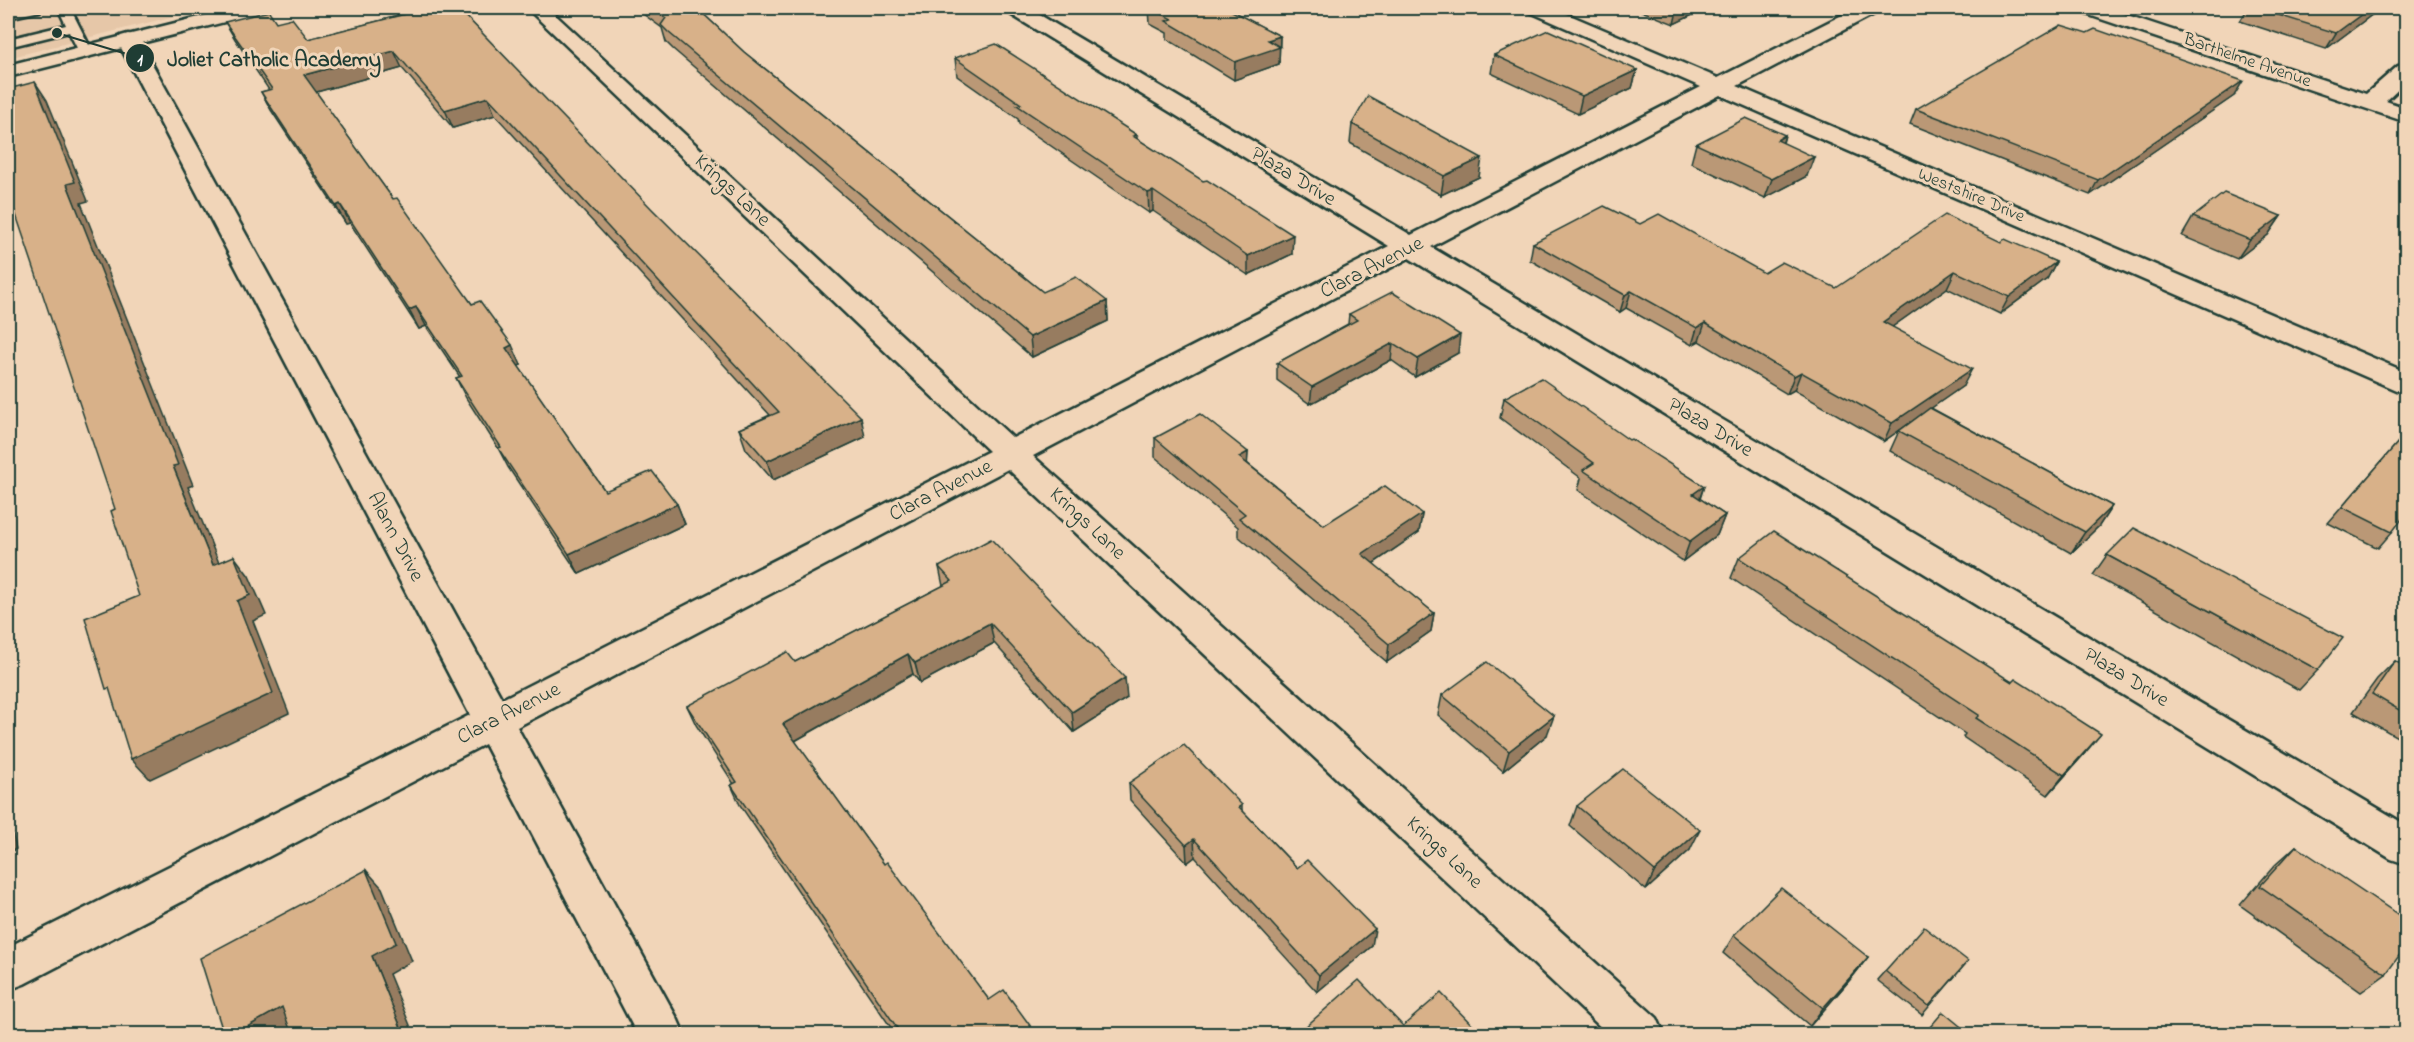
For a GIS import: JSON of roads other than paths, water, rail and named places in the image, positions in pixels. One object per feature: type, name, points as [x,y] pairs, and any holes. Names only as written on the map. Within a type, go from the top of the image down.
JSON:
[{"type":"street","points":[[8,71],[257,8]]},
{"type":"street","name":"Krings Lane","points":[[537,8],[1011,454],[1641,1035]]},
{"type":"street","name":"Plaza Drive","points":[[1014,8],[2406,846]]},
{"type":"street","name":"Westshire Drive","points":[[1537,8],[2406,383]]},
{"type":"street","name":"Clara Avenue","points":[[8,969],[1411,248],[1871,8]]},
{"type":"street","name":"Barthelme Avenue","points":[[2087,8],[2406,115]]},
{"type":"street","name":"Alann Drive","points":[[128,40],[661,1035]]},
{"type":"street","points":[[2370,103],[2406,71]]},
{"type":"lane","points":[[8,14],[35,8]]},
{"type":"lane","points":[[64,8],[85,51]]},
{"type":"lane","points":[[8,43],[73,27]]},
{"type":"place","name":"Joliet Catholic Academy","points":[[57,33]]}]
